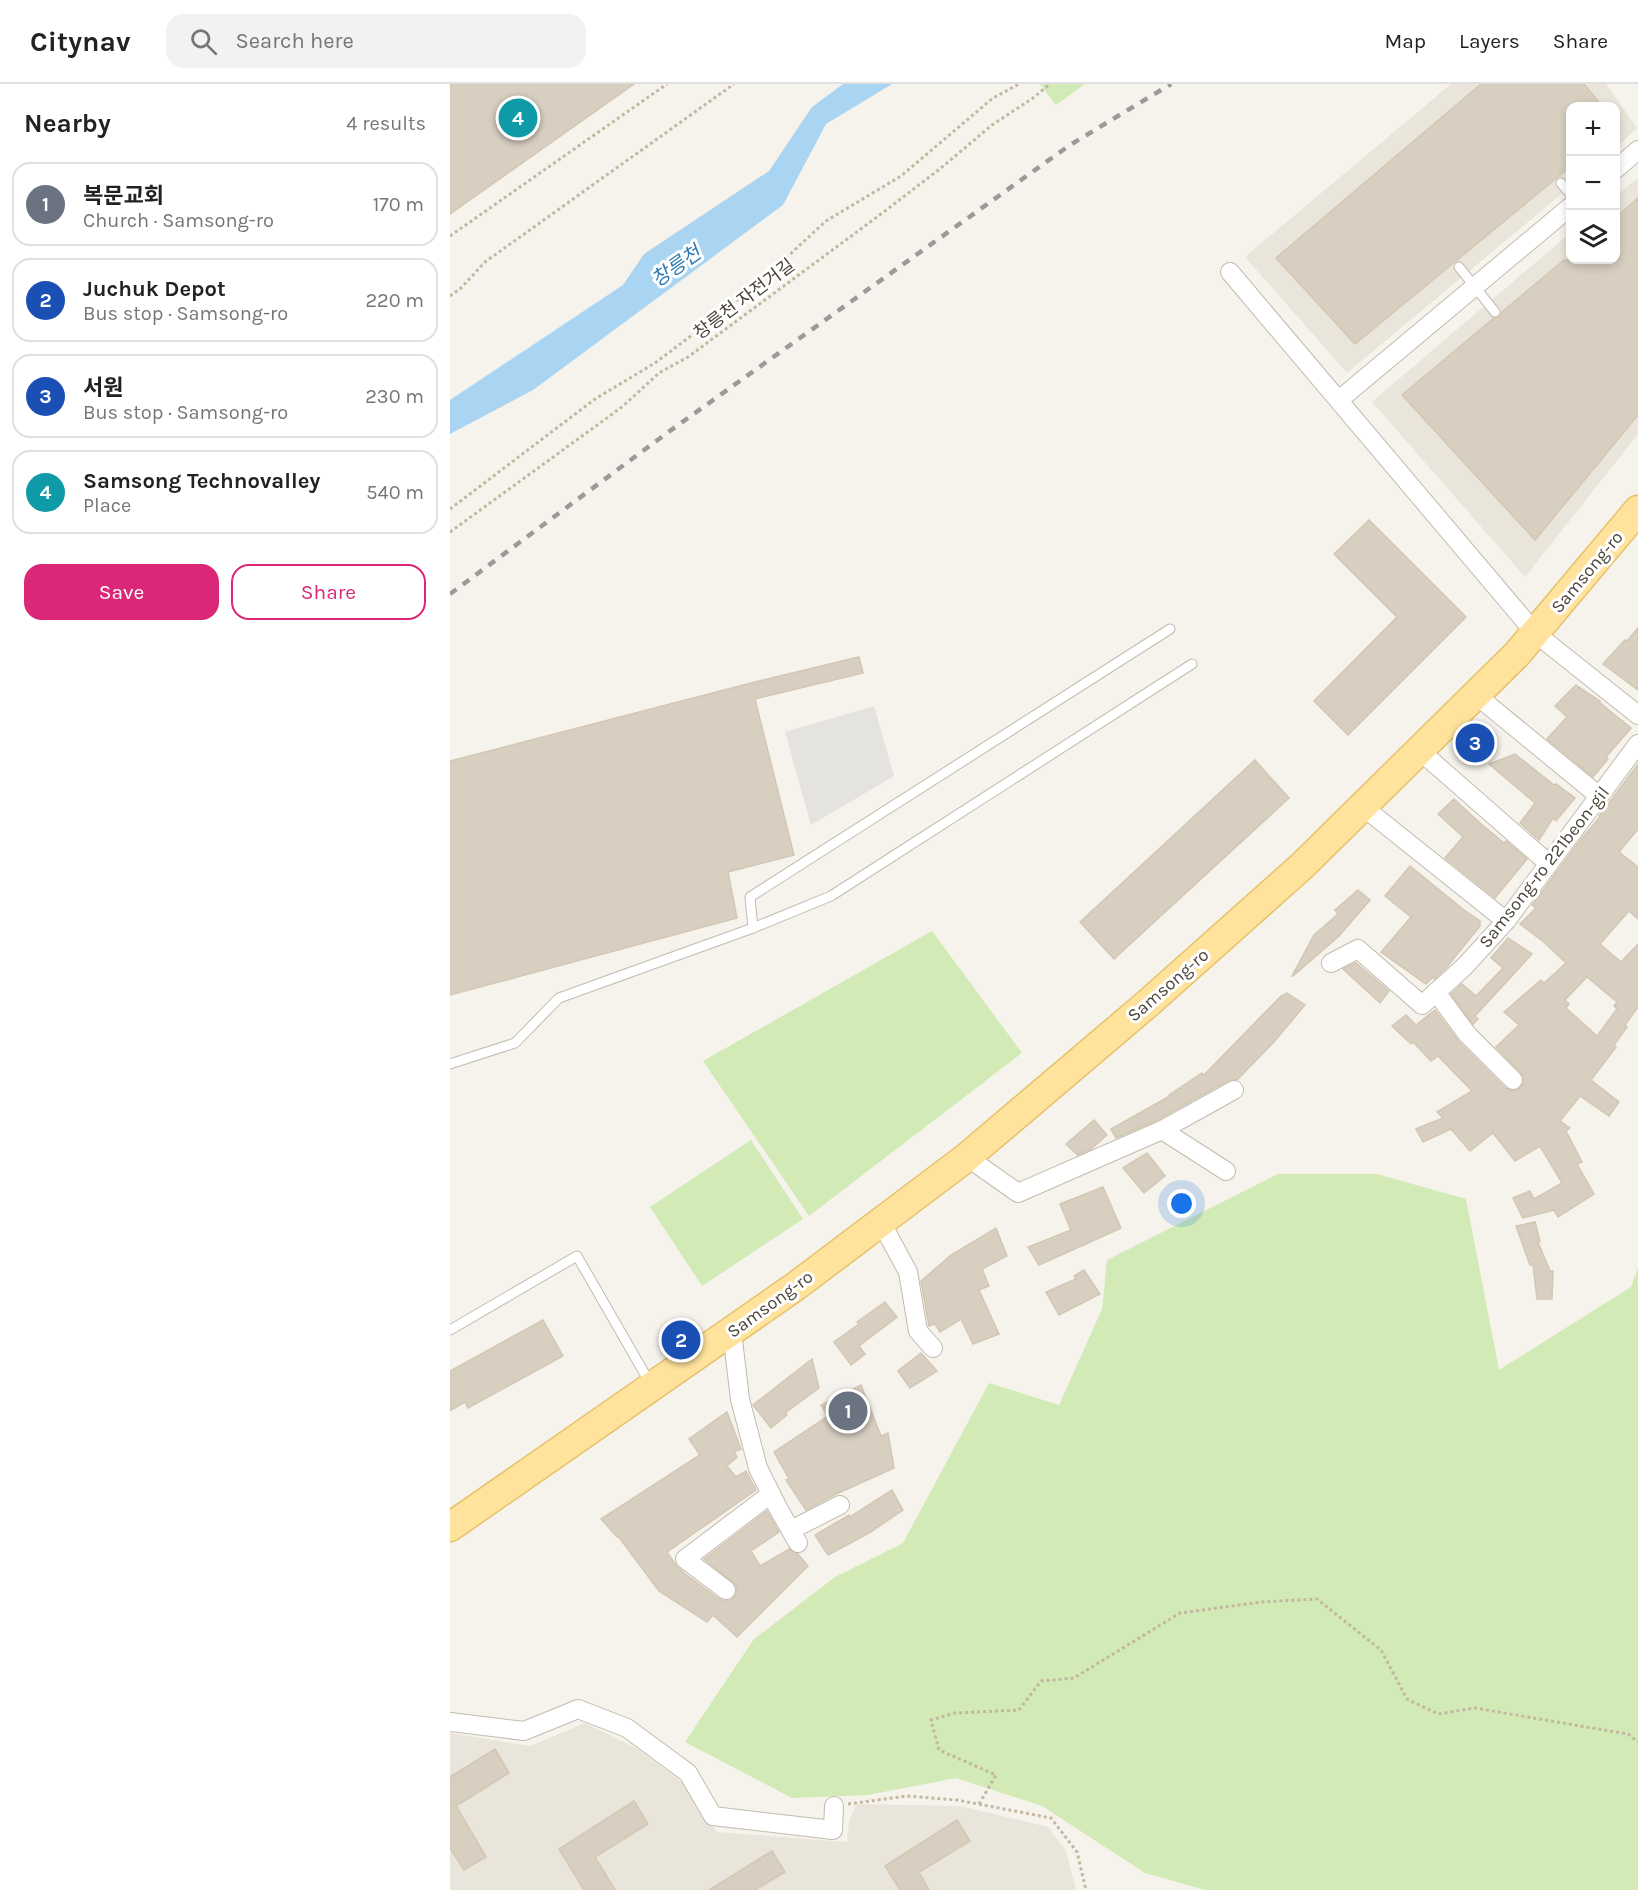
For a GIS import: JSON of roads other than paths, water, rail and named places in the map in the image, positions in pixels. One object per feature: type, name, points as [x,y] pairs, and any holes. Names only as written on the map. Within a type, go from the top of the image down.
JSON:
[{"type":"main road","name":"Samsong-ro","points":[[450,1527],[651,1385],[732,1332],[881,1222],[967,1157],[1146,1005],[1303,865],[1517,654],[1638,510]]},
{"type":"street","points":[[1620,166],[1638,150]]},
{"type":"street","points":[[1339,400],[1566,210]]},
{"type":"street","points":[[1230,272],[1535,633],[1638,715]]},
{"type":"street","points":[[1476,695],[1599,796]]},
{"type":"street","name":"Samsong-ro 221beon-gil","points":[[1331,963],[1358,949],[1422,1005],[1466,966],[1506,921],[1638,744]]},
{"type":"street","points":[[1419,750],[1548,863]]},
{"type":"street","points":[[1362,806],[1506,921]]},
{"type":"street","points":[[1436,992],[1467,1034],[1513,1080]]},
{"type":"street","points":[[967,1157],[1018,1193],[1161,1130],[1234,1090]]},
{"type":"street","points":[[1161,1130],[1226,1171]]},
{"type":"street","points":[[881,1222],[908,1272],[918,1331],[933,1348]]},
{"type":"street","points":[[732,1332],[740,1399],[758,1468],[795,1537],[840,1505]]},
{"type":"street","points":[[726,1590],[685,1558],[771,1494]]},
{"type":"street","points":[[450,1722],[524,1731],[578,1709],[627,1728],[688,1773],[713,1816],[833,1830],[834,1806]]},
{"type":"lane","points":[[1561,183],[1566,189]]},
{"type":"lane","points":[[1459,267],[1495,312]]},
{"type":"lane","points":[[753,928],[750,897],[1170,628]]},
{"type":"lane","points":[[450,1064],[515,1043],[559,998],[753,928],[831,896],[1192,664]]},
{"type":"lane","points":[[450,1330],[576,1256],[651,1385]]},
{"type":"water","name":"창릉천","points":[[843,84],[892,84],[826,124],[783,205],[533,390],[450,434],[450,400],[623,285],[644,254],[769,171],[812,107]]},
{"type":"railway","points":[[450,594],[667,433],[1070,145],[1171,84]]},
{"type":"place","name":"Samsong Technovalley","points":[[518,118]]},
{"type":"place","name":"서원","points":[[1475,743]]},
{"type":"place","name":"Juchuk Depot","points":[[681,1340]]},
{"type":"place","name":"복문교회","points":[[848,1411]]}]
